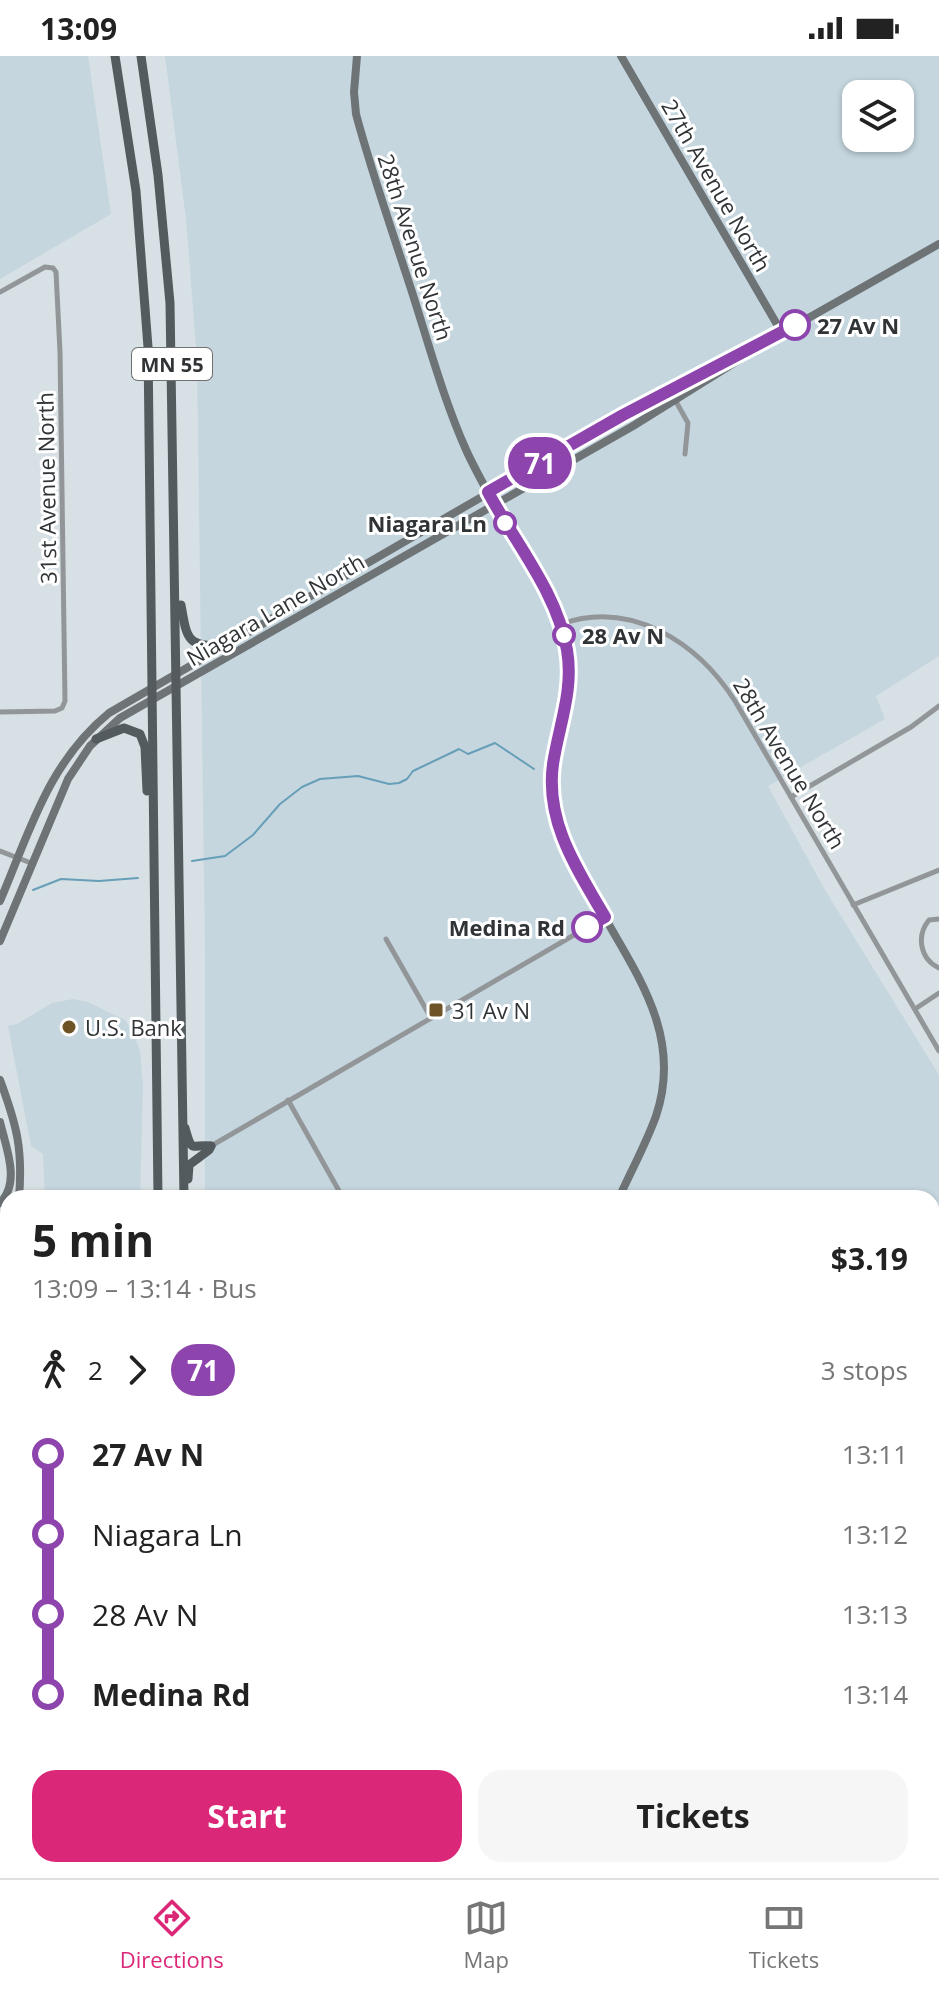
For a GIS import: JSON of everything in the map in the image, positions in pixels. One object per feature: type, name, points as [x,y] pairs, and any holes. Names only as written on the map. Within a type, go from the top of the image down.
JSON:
[{"type":"main road","name":"MN 55","points":[[115,56],[136,191],[148,347],[158,1190]]},
{"type":"main road","name":"MN 55","points":[[141,56],[158,175],[170,303],[181,1114],[186,1190]]},
{"type":"main road","points":[[175,576],[187,636],[202,646],[225,646]]},
{"type":"main road","points":[[96,739],[124,728],[136,731],[143,737],[146,787],[153,817]]},
{"type":"main road","points":[[181,1114],[192,1145],[196,1148],[211,1146]]},
{"type":"main road","points":[[187,1190],[189,1165],[211,1146]]},
{"type":"street","name":"28th Avenue North","points":[[357,56],[356,114],[443,387],[466,449],[549,598],[560,624],[591,616],[627,618],[680,642],[724,684],[939,1051]]},
{"type":"street","name":"27th Avenue North","points":[[621,56],[782,333]]},
{"type":"street","name":"Niagara Lane North","points":[[0,941],[64,787],[77,763],[96,739],[120,718],[495,505],[676,400],[782,333],[939,244]]},
{"type":"street","name":"31st Avenue North","points":[[0,292],[45,267],[53,268],[58,279],[65,701],[62,708],[55,711],[0,712]]},
{"type":"street","name":"Niagara Lane North","points":[[0,901],[52,778],[77,742],[109,713],[488,492],[670,391],[762,345]]},
{"type":"street","points":[[670,391],[688,423],[685,454]]},
{"type":"street","points":[[560,624],[568,653],[569,692],[553,766],[554,807],[564,845],[653,1004],[664,1058],[657,1113],[623,1190]]},
{"type":"street","points":[[791,797],[911,727],[939,706]]},
{"type":"street","points":[[0,851],[31,863]]},
{"type":"street","points":[[853,905],[939,870]]},
{"type":"street","points":[[211,1146],[605,917]]},
{"type":"street","points":[[939,919],[929,920],[925,924],[922,948],[928,961],[939,968]]},
{"type":"street","points":[[386,939],[431,1018]]},
{"type":"street","points":[[915,1009],[939,993]]},
{"type":"street","points":[[0,1080],[20,1147],[19,1190]]},
{"type":"street","points":[[288,1100],[339,1190]]},
{"type":"street","points":[[0,1122],[11,1173],[8,1190]]},
{"type":"shaded area","points":[[0,56],[88,56],[111,214],[0,279]]},
{"type":"shaded area","points":[[165,56],[939,56],[939,656],[876,696],[885,719],[768,786],[825,890],[939,1075],[939,1190],[205,1190],[197,359],[186,219]]},
{"type":"shaded area","points":[[73,999],[88,1002],[125,1020],[133,1032],[140,1051],[143,1085],[140,1190],[45,1190],[43,1154],[31,1146],[8,1026],[52,1003]]},
{"type":"waterway","points":[[192,861],[225,856],[253,835],[280,804],[302,787],[320,779],[358,776],[389,784],[399,783],[413,771],[459,749],[468,754],[495,743],[534,769]]},
{"type":"waterway","points":[[33,890],[61,879],[99,881],[138,878]]},
{"type":"bus line","name":"71","points":[[587,927],[605,917],[564,845],[552,787],[553,766],[569,692],[564,634],[549,598],[488,492],[623,415],[762,345],[795,325]]},
{"type":"place","name":"27 Av N","points":[[795,325]]},
{"type":"place","name":"Niagara Ln","points":[[505,523]]},
{"type":"place","name":"28 Av N","points":[[564,635]]},
{"type":"place","name":"Medina Rd","points":[[587,927]]},
{"type":"place","name":"31 Av N","points":[[436,1010]]},
{"type":"place","name":"U.S. Bank","points":[[69,1027]]}]
